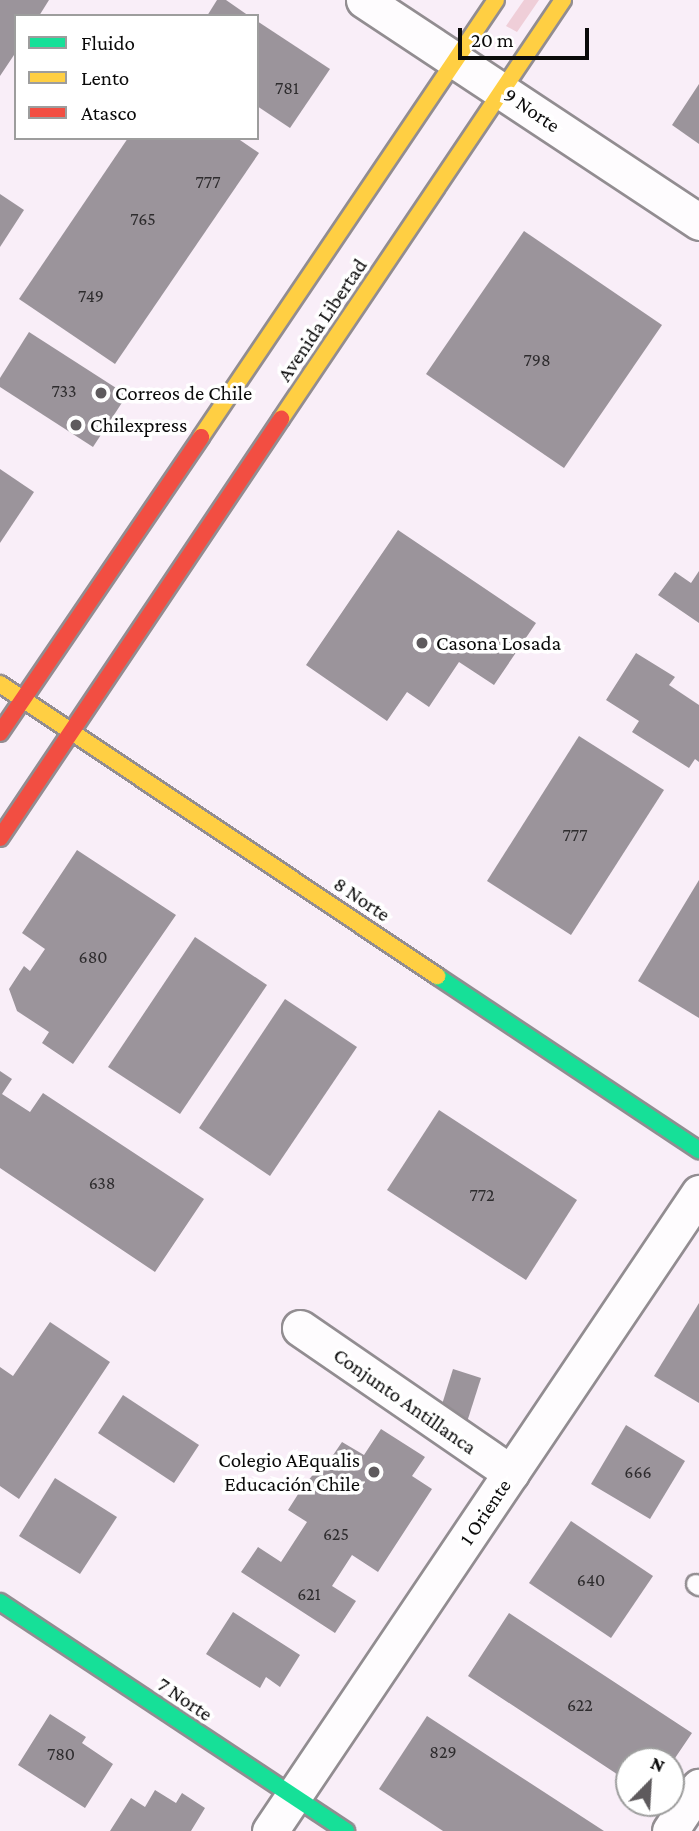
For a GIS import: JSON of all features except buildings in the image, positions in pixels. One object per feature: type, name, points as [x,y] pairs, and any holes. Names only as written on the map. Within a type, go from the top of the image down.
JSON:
[{"type":"main road","name":"Avenida Libertad","points":[[0,733],[496,0]]},
{"type":"main road","name":"Avenida Libertad","points":[[0,838],[563,0]]},
{"type":"main road","name":"8 Norte","points":[[0,684],[699,1150]]},
{"type":"main road","name":"7 Norte","points":[[0,1602],[346,1831]]},
{"type":"street","name":"9 Norte","points":[[364,0],[699,222]]},
{"type":"street","name":"1 Oriente","points":[[270,1831],[699,1193]]},
{"type":"street","name":"Conjunto Antillanca","points":[[300,1328],[511,1474]]},
{"type":"street","points":[[670,1831],[699,1787]]},
{"type":"shaded area","points":[[524,0],[539,0],[517,32],[506,26]]},
{"type":"traffic: fast","points":[[437,976],[699,1150]]},
{"type":"traffic: fast","points":[[0,1602],[346,1831]]},
{"type":"traffic: slow","points":[[201,437],[496,0]]},
{"type":"traffic: slow","points":[[281,419],[563,0]]},
{"type":"traffic: slow","points":[[0,684],[437,976]]},
{"type":"traffic: jam","points":[[0,838],[281,419]]},
{"type":"traffic: jam","points":[[0,733],[201,437]]},
{"type":"place","name":"Correos de Chile","points":[[101,393]]},
{"type":"place","name":"Chilexpress","points":[[76,425]]},
{"type":"place","name":"Casona Losada","points":[[422,643]]},
{"type":"place","name":"Colegio AEqualis Educación Chile","points":[[374,1472]]}]
